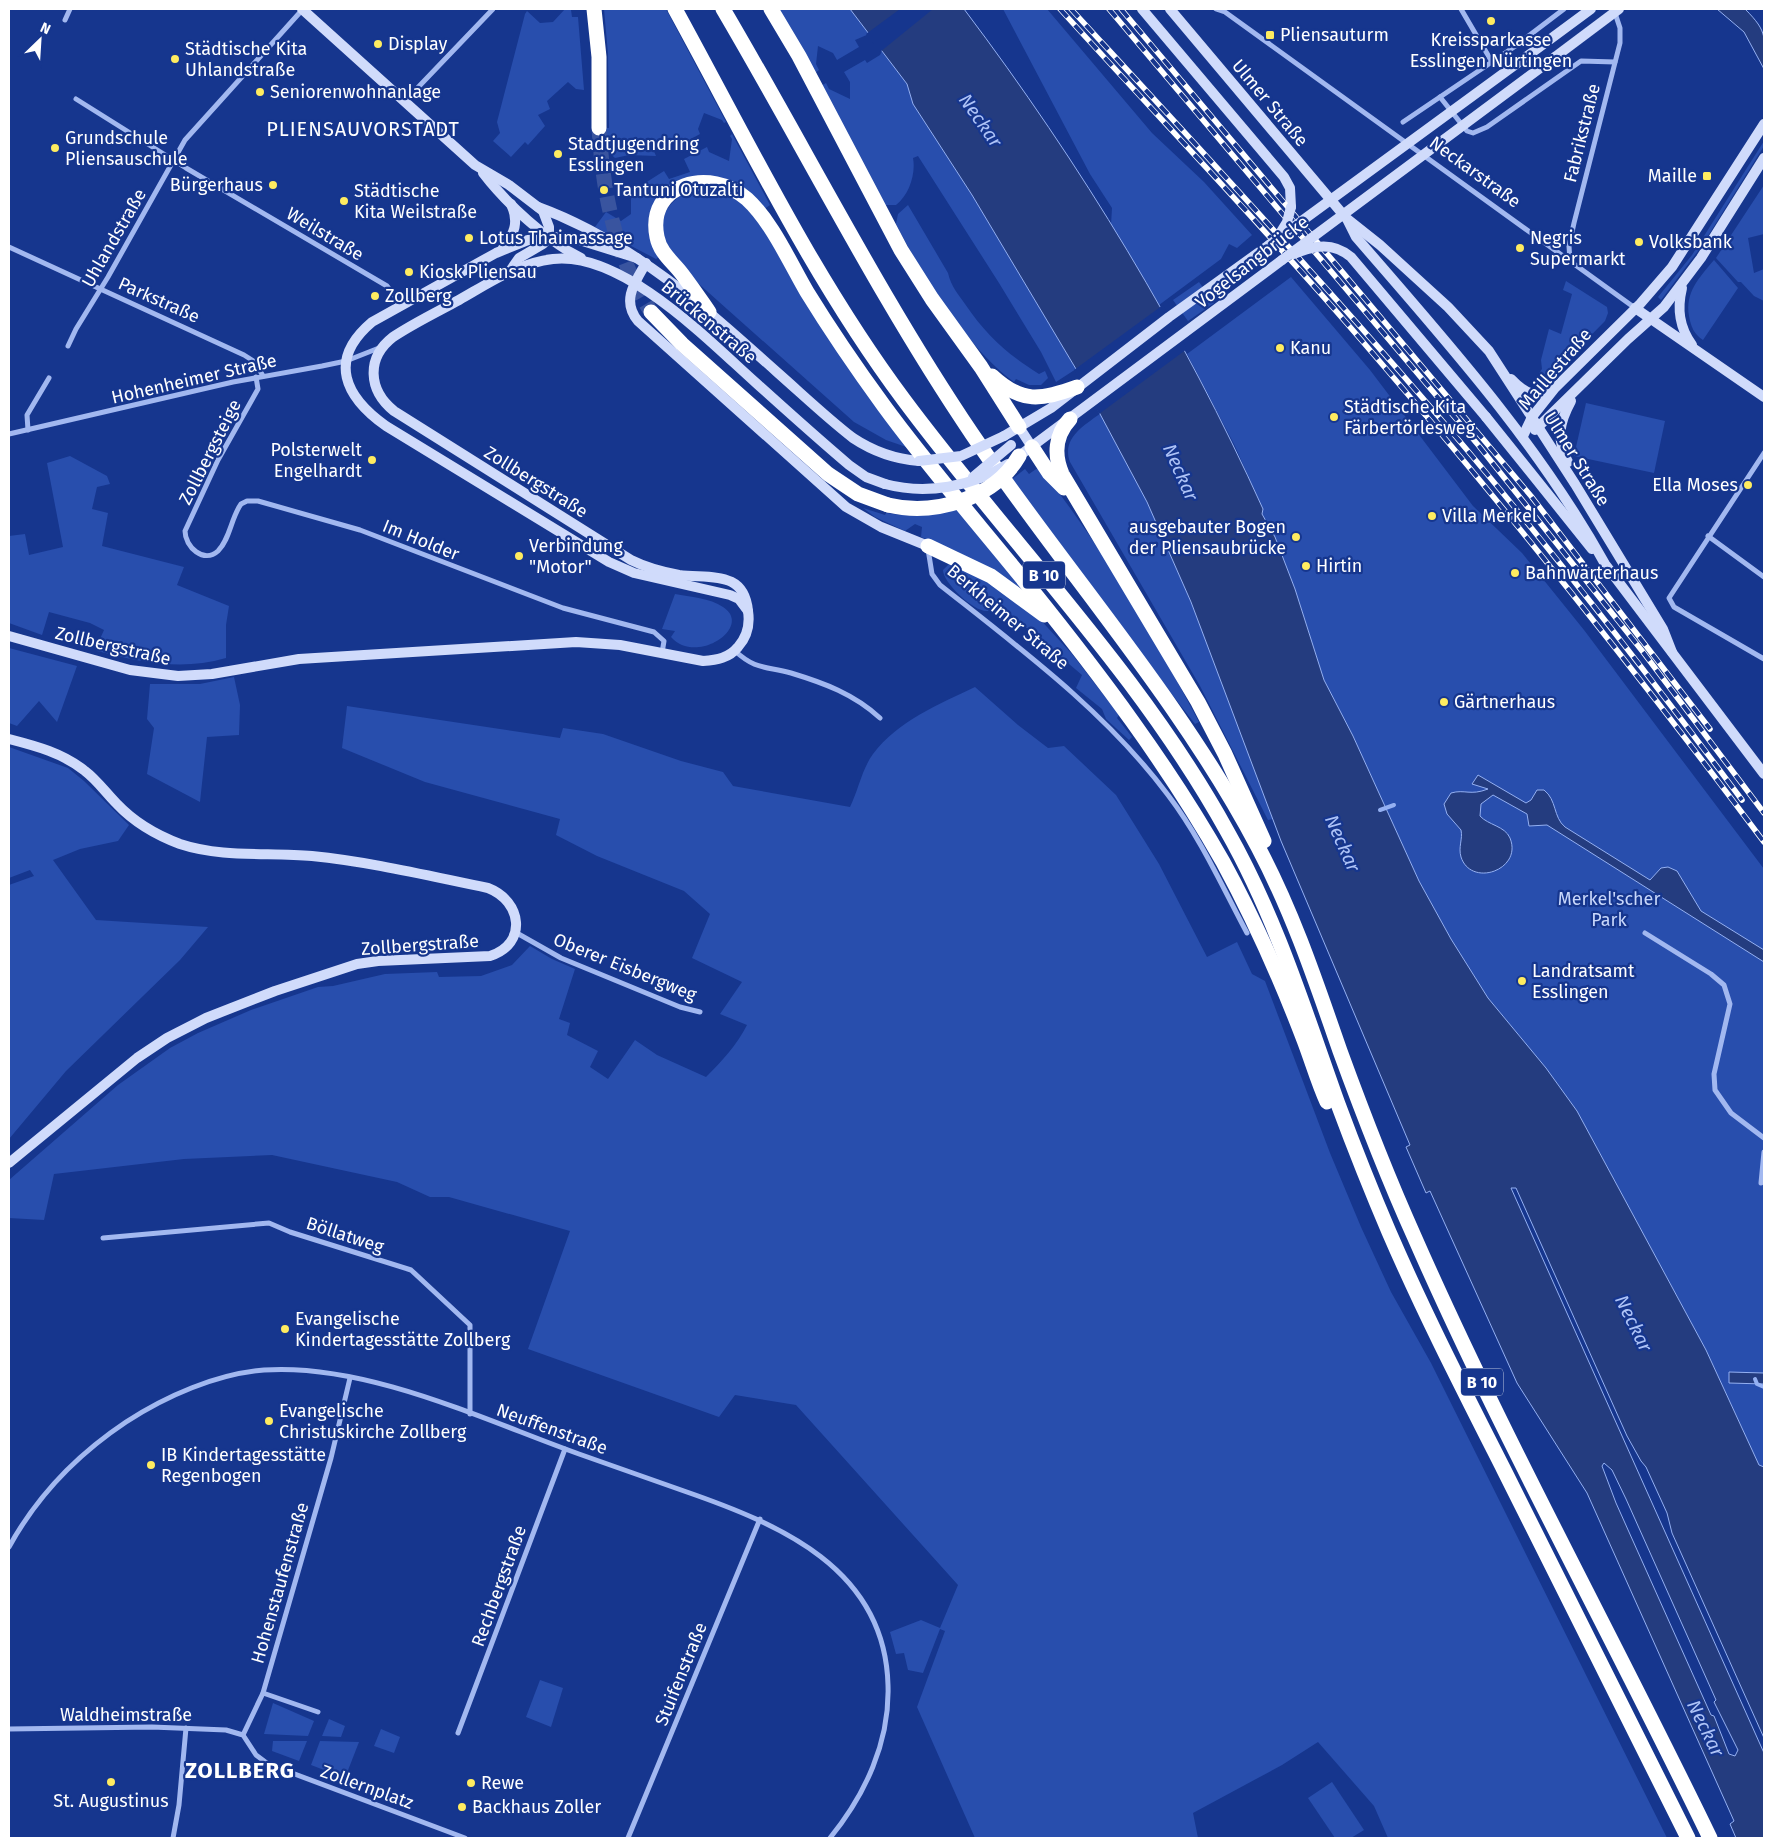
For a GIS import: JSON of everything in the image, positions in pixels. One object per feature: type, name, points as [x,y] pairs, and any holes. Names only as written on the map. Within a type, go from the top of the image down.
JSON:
[{"type":"highway","points":[[594,9],[599,57],[599,128]]},
{"type":"highway","name":"B 10","points":[[675,9],[787,220],[844,314],[931,436],[1144,703],[1215,810],[1261,897],[1284,950],[1362,1167],[1390,1234],[1446,1354],[1688,1838]]},
{"type":"highway","name":"B 10","points":[[723,9],[885,295],[948,398],[1010,488],[1202,752],[1246,826],[1289,910],[1364,1118],[1439,1294],[1710,1838]]},
{"type":"highway","points":[[771,9],[799,56],[902,250],[932,300],[981,367],[1019,427]]},
{"type":"highway","points":[[709,312],[681,272],[662,250],[657,238],[656,225],[662,206],[674,192],[686,185],[706,181],[721,184],[737,192],[756,209],[834,335],[884,407],[1066,634],[1157,757],[1222,861],[1281,982],[1326,1100],[1362,1167]]},
{"type":"highway","points":[[652,312],[675,337],[828,474],[858,494],[888,504],[908,508],[928,508],[958,501],[1002,478],[1021,450],[1050,473],[1076,500]]},
{"type":"highway","points":[[981,367],[1001,384],[1020,395],[1048,402],[1077,387]]},
{"type":"highway","points":[[1064,425],[1057,445],[1058,462],[1076,500],[1104,544],[1214,732],[1276,868],[1289,910]]},
{"type":"highway","points":[[928,546],[978,568],[1004,584],[1066,634]]},
{"type":"main road","points":[[302,9],[481,170],[492,185],[549,237],[565,250],[588,261]]},
{"type":"main road","points":[[1142,9],[1288,182],[1292,201],[1290,214],[1283,230],[1269,245]]},
{"type":"main road","name":"Ulmer Straße","points":[[1170,9],[1346,218],[1380,245],[1448,307],[1480,340],[1500,365],[1511,387],[1575,484],[1664,629],[1672,652]]},
{"type":"main road","name":"Vogelsangbrücke","points":[[1077,387],[1169,317],[1591,9]]},
{"type":"main road","name":"Vogelsangbrücke","points":[[885,484],[921,489],[964,483],[995,472],[1021,450],[1064,425],[1617,10]]},
{"type":"main road","name":"Maillestraße","points":[[1523,436],[1532,417],[1555,388],[1636,308],[1678,259],[1764,124]]},
{"type":"main road","name":"Maillestraße","points":[[1523,436],[1539,428],[1628,339],[1652,320],[1684,282],[1764,158]]},
{"type":"main road","name":"Brückenstraße","points":[[481,170],[509,185],[538,206],[600,234],[642,261],[709,312],[846,433],[880,453],[909,460],[939,460],[970,453],[1019,427]]},
{"type":"main road","points":[[502,250],[512,235],[516,223],[515,212],[509,201]]},
{"type":"main road","points":[[509,272],[519,258],[543,244],[549,237],[546,215],[538,206]]},
{"type":"main road","name":"Ulmer Straße","points":[[1346,218],[1356,237],[1464,362],[1523,436],[1589,535],[1605,564],[1764,774]]},
{"type":"main road","name":"Brückenstraße","points":[[346,361],[355,339],[366,327],[401,304],[502,250],[528,240],[549,237],[583,240],[642,261]]},
{"type":"main road","points":[[1282,260],[1304,250],[1318,247],[1333,247],[1346,253],[1486,417],[1577,532],[1605,564]]},
{"type":"main road","name":"Brückenstraße","points":[[384,345],[400,332],[509,272],[534,262],[553,259],[588,261],[634,284],[686,320],[849,465],[866,477],[885,484]]},
{"type":"main road","points":[[642,261],[629,301],[632,312],[638,321],[835,498],[868,521],[928,546]]},
{"type":"main road","points":[[1684,282],[1679,299],[1679,314],[1683,330],[1696,350]]},
{"type":"main road","name":"Neckarstraße","points":[[1636,308],[1764,397]]},
{"type":"main road","name":"Zollbergstraße","points":[[9,636],[130,670],[178,676],[206,675],[293,659],[545,643],[611,643],[712,660],[724,658],[735,651],[746,636],[749,614],[745,594],[733,582],[719,578],[662,571],[632,560],[394,411],[377,392],[373,374],[376,357],[384,345]]},
{"type":"main road","name":"Zollbergstraße","points":[[346,361],[345,371],[350,391],[371,415],[484,488],[618,567],[634,573],[730,595],[743,603],[749,614]]},
{"type":"main road","points":[[1500,365],[1518,386],[1528,392],[1537,395],[1555,388]]},
{"type":"main road","points":[[1575,484],[1573,473],[1560,446],[1559,433],[1565,413],[1577,391]]},
{"type":"main road","points":[[1021,450],[1019,427],[1048,402]]},
{"type":"main road","points":[[1019,427],[1021,450]]},
{"type":"main road","points":[[9,739],[71,760],[91,776],[131,817],[169,840],[214,851],[310,856],[359,862],[488,888],[503,896],[512,906],[516,920],[515,932]]},
{"type":"main road","name":"Zollbergstraße","points":[[9,1163],[137,1058],[168,1038],[206,1018],[275,991],[357,964],[384,960],[490,956],[505,948],[515,932]]},
{"type":"street","points":[[65,20],[70,9]]},
{"type":"street","name":"Uhlandstraße","points":[[68,346],[189,134],[302,9]]},
{"type":"street","points":[[404,102],[493,9]]},
{"type":"street","name":"Neckarstraße","points":[[1216,9],[1224,12],[1636,308]]},
{"type":"street","points":[[1461,9],[1492,62]]},
{"type":"street","points":[[1402,122],[1492,62],[1564,9]]},
{"type":"street","name":"Fabrikstraße","points":[[1570,261],[1568,246],[1621,36],[1617,10]]},
{"type":"street","points":[[1440,97],[1466,131],[1473,133],[1488,127],[1581,61],[1615,62]]},
{"type":"street","name":"Weilstraße","points":[[76,99],[174,160],[389,287],[401,304]]},
{"type":"street","name":"Parkstraße","points":[[9,247],[252,359],[258,365],[263,376]]},
{"type":"street","name":"Hohenheimer Straße","points":[[9,434],[256,377],[346,361],[384,345]]},
{"type":"street","name":"Zollbergsteige","points":[[185,539],[186,528],[218,460],[258,389],[256,377]]},
{"type":"street","points":[[28,430],[27,415],[48,378]]},
{"type":"street","points":[[1764,453],[1670,594],[1670,601],[1674,607],[1764,659]]},
{"type":"street","name":"Im Holder","points":[[185,539],[196,552],[212,554],[220,549],[241,504],[250,500],[267,503],[360,530],[563,608],[654,632],[664,642],[662,653]]},
{"type":"street","points":[[1708,536],[1764,577]]},
{"type":"street","name":"Berkheimer Straße","points":[[928,546],[932,574],[940,586],[1076,696],[1128,747],[1164,789],[1201,845],[1246,933]]},
{"type":"street","points":[[735,651],[756,666],[808,678],[838,690],[858,700],[880,718]]},
{"type":"street","name":"Oberer Eisbergweg","points":[[515,932],[561,958],[680,1007],[700,1012]]},
{"type":"street","points":[[1646,933],[1711,974],[1724,985],[1730,1004],[1714,1074],[1715,1090],[1731,1113],[1764,1138]]},
{"type":"street","points":[[1761,1183],[1764,1152]]},
{"type":"street","name":"Böllatweg","points":[[103,1238],[269,1223],[290,1232],[411,1270],[470,1325],[470,1414]]},
{"type":"street","name":"Neuffenstraße","points":[[9,1547],[36,1505],[72,1465],[117,1428],[151,1407],[208,1382],[262,1370],[299,1370],[350,1378],[390,1387],[470,1414],[760,1520],[802,1542],[827,1560],[843,1575],[859,1596],[873,1620],[886,1662],[888,1708],[876,1761],[856,1803],[830,1838]]},
{"type":"street","name":"Hohenstaufenstraße","points":[[243,1735],[263,1693],[331,1458],[350,1378]]},
{"type":"street","name":"Rechbergstraße","points":[[458,1733],[565,1449]]},
{"type":"street","name":"Stuifenstraße","points":[[628,1838],[760,1520]]},
{"type":"street","points":[[263,1693],[318,1712]]},
{"type":"street","name":"Waldheimstraße","points":[[9,1728],[186,1728],[226,1730],[243,1735]]},
{"type":"street","points":[[173,1838],[186,1728]]},
{"type":"street","name":"Zollernplatz","points":[[243,1735],[256,1755],[268,1764],[465,1838]]},
{"type":"green space","points":[[565,9],[571,10],[572,17],[578,17],[584,90],[576,89],[568,82],[547,101],[550,109],[538,115],[545,126],[528,145],[525,142],[511,157],[493,141],[500,133],[497,122],[525,14],[527,11],[540,23],[553,22]]},
{"type":"green space","points":[[604,9],[666,9],[726,122],[724,123],[722,120],[704,113],[698,129],[700,134],[678,146],[675,140],[653,149],[656,156],[629,155],[615,158],[602,146],[592,128],[609,128],[608,54]]},
{"type":"green space","points":[[778,9],[850,9],[869,34],[855,40],[859,47],[837,60],[833,53],[818,46],[816,64],[819,70],[815,73]]},
{"type":"green space","points":[[1003,9],[1047,9],[1152,133],[1204,182],[1252,235],[1237,248],[1229,244],[1221,259],[1159,305],[1111,225],[1112,208],[1090,174]]},
{"type":"green space","points":[[882,51],[907,84],[913,104],[972,195],[1076,369],[1056,382],[1041,352],[999,283],[918,156],[913,158],[912,177],[905,196],[896,205],[885,205],[821,86],[826,83],[829,89],[850,99],[850,82],[844,72],[865,60],[867,63],[880,55]]},
{"type":"green space","points":[[732,134],[770,205],[763,210],[739,187],[665,192],[659,257],[656,259],[595,227],[606,212],[621,221],[631,214],[631,192],[664,171],[669,179],[690,172],[684,159],[707,147],[709,152],[729,161],[732,139],[730,136]]},
{"type":"green space","points":[[1764,141],[1764,146],[1701,247],[1661,300],[1658,297],[1692,255]]},
{"type":"green space","points":[[1764,185],[1764,234],[1748,238],[1754,273],[1764,269],[1764,301],[1754,296],[1741,282],[1738,282],[1716,258]]},
{"type":"green space","points":[[691,189],[725,193],[739,201],[753,216],[909,448],[886,440],[854,422],[690,276],[666,242],[663,220],[667,209],[676,199]]},
{"type":"green space","points":[[908,205],[948,273],[955,290],[973,315],[989,335],[1017,359],[1039,374],[1045,371],[1048,378],[1041,385],[1029,385],[1016,379],[1014,382],[979,350],[963,331],[932,287],[896,224],[898,214]]},
{"type":"green space","points":[[1714,260],[1738,288],[1703,340],[1693,330],[1688,307],[1694,286]]},
{"type":"green space","name":"Merkel'scher Park","points":[[1291,277],[1370,370],[1473,506],[1522,553],[1584,630],[1764,869],[1764,1467],[1759,1465],[1706,1350],[1577,1111],[1546,1068],[1488,998],[1451,939],[1419,881],[1353,736],[1324,680],[1295,589],[1275,537],[1262,514],[1263,509],[1234,444],[1187,354]]},
{"type":"green space","points":[[1566,281],[1607,307],[1608,313],[1605,321],[1544,383],[1539,373],[1542,369],[1541,360],[1549,329],[1561,334],[1572,294],[1563,290]]},
{"type":"green space","points":[[1199,282],[1214,303],[1188,321],[1173,300]]},
{"type":"green space","points":[[1586,403],[1665,421],[1654,473],[1574,456]]},
{"type":"green space","points":[[1101,413],[1127,462],[1174,561],[1273,819],[1268,820],[1200,686],[1070,462],[1068,453],[1072,439],[1082,427]]},
{"type":"green space","points":[[70,456],[107,476],[110,484],[97,487],[92,509],[108,513],[102,546],[184,567],[177,585],[229,606],[226,625],[226,658],[193,664],[161,664],[97,651],[96,648],[104,630],[90,623],[49,612],[42,635],[9,623],[9,536],[25,534],[29,555],[63,547],[47,463]]},
{"type":"green space","points":[[1039,467],[1105,559],[1163,656],[1199,722],[1195,724],[1174,697],[1012,479],[1025,469],[1029,474]]},
{"type":"green space","points":[[863,508],[885,515],[886,513],[904,515],[931,514],[958,509],[1019,586],[1018,588],[958,552],[921,537],[922,527],[915,524],[905,531],[875,517]]},
{"type":"green space","points":[[949,564],[966,568],[1036,615],[1072,654],[1119,715],[1117,718],[1132,737],[1129,740],[1106,719],[1102,709],[1076,688],[1082,675],[996,602],[988,611],[982,610],[961,596],[944,576],[943,570]]},
{"type":"green space","points":[[675,594],[706,600],[723,607],[731,615],[731,624],[727,633],[707,646],[694,647],[682,645],[671,637],[675,631],[662,629]]},
{"type":"green space","points":[[9,648],[77,666],[57,722],[39,701],[17,726],[9,723]]},
{"type":"green space","points":[[234,677],[240,705],[239,735],[207,737],[200,802],[147,774],[154,728],[147,719],[150,684],[200,684]]},
{"type":"green space","points":[[975,687],[1018,725],[1048,748],[1064,746],[1116,795],[1159,864],[1207,957],[1237,942],[1252,974],[1265,981],[1330,1153],[1391,1292],[1431,1363],[1667,1838],[1388,1838],[1374,1806],[1318,1742],[1282,1765],[1193,1813],[1198,1838],[975,1838],[917,1707],[945,1631],[940,1629],[923,1673],[908,1670],[904,1653],[896,1654],[890,1632],[921,1620],[940,1628],[958,1585],[796,1405],[735,1395],[719,1417],[528,1349],[570,1231],[449,1197],[430,1197],[397,1182],[272,1155],[184,1159],[54,1174],[44,1220],[9,1218],[9,1180],[118,1085],[170,1048],[198,1033],[251,1010],[318,987],[333,986],[385,974],[437,972],[439,977],[481,976],[512,965],[530,946],[552,959],[575,969],[559,1019],[570,1023],[567,1035],[598,1051],[590,1067],[608,1079],[635,1040],[657,1055],[706,1077],[739,1039],[747,1025],[720,1014],[742,982],[692,958],[710,914],[684,891],[597,856],[556,835],[560,819],[425,782],[342,748],[347,706],[560,738],[563,728],[603,734],[681,761],[723,772],[733,786],[850,807],[866,766],[883,742],[920,714]]},
{"type":"green space","points":[[9,747],[68,768],[129,825],[118,841],[80,849],[53,860],[96,920],[208,927],[180,960],[66,1071],[9,1139],[9,885],[34,876],[30,870],[9,878]]},
{"type":"green space","points":[[540,1680],[563,1688],[551,1727],[526,1717]]},
{"type":"green space","points":[[273,1703],[314,1721],[308,1736],[264,1734]]},
{"type":"green space","points":[[329,1719],[345,1726],[341,1737],[322,1736]]},
{"type":"green space","points":[[381,1729],[400,1737],[394,1753],[374,1746]]},
{"type":"green space","points":[[273,1741],[307,1741],[299,1761],[272,1751]]},
{"type":"green space","points":[[320,1741],[359,1742],[345,1778],[311,1765]]},
{"type":"green space","points":[[1332,1782],[1364,1830],[1351,1838],[1335,1838],[1308,1798]]},
{"type":"water","name":"Neckar","points":[[850,9],[964,9],[1049,128],[1089,189],[1164,314],[1232,443],[1263,509],[1262,514],[1275,537],[1295,589],[1324,680],[1353,736],[1419,881],[1451,939],[1488,998],[1546,1068],[1577,1111],[1706,1350],[1759,1465],[1764,1467],[1764,1738],[1672,1533],[1667,1513],[1646,1467],[1627,1436],[1516,1188],[1511,1188],[1764,1753],[1764,1838],[1736,1838],[1730,1824],[1734,1821],[1587,1493],[1517,1383],[1430,1191],[1426,1193],[1406,1147],[1410,1145],[1281,841],[1191,602],[1147,502],[1076,369],[972,195],[913,104],[907,84]],"holes":[[[1604,1463],[1612,1470],[1716,1700],[1714,1702],[1738,1750],[1735,1756],[1729,1754],[1714,1716],[1711,1715],[1616,1503],[1602,1466]]]},
{"type":"water","points":[[1717,9],[1745,9],[1753,17],[1764,36],[1764,69],[1744,32]]},
{"type":"water","points":[[1478,775],[1526,803],[1531,800],[1537,790],[1544,790],[1551,799],[1558,818],[1565,827],[1650,880],[1661,868],[1668,867],[1677,871],[1701,911],[1764,950],[1764,962],[1547,825],[1529,826],[1527,814],[1493,795],[1481,804],[1480,816],[1508,834],[1512,849],[1509,859],[1503,866],[1494,871],[1475,872],[1467,866],[1461,857],[1461,830],[1447,814],[1444,804],[1451,793],[1477,792],[1488,789],[1472,784]]},
{"type":"water","points":[[1729,1372],[1764,1373],[1764,1384],[1729,1383]]},
{"type":"pier","points":[[900,9],[933,9],[880,52],[866,34]]},
{"type":"pier","points":[[1163,305],[1187,349],[1099,414],[1074,370]]},
{"type":"waterway","points":[[1380,810],[1394,805]]},
{"type":"waterway","points":[[1755,1379],[1757,1384],[1764,1387]]},
{"type":"tunnel","points":[[599,128],[604,177],[613,224],[628,269],[651,312]]},
{"type":"railway","points":[[1060,9],[1289,257],[1467,464],[1568,589],[1764,842]]},
{"type":"railway","points":[[1071,9],[1310,271],[1451,431],[1600,613],[1742,800]]},
{"type":"railway","points":[[1109,9],[1479,446],[1643,652],[1764,813]]},
{"type":"railway","points":[[1121,9],[1531,496],[1710,729]]},
{"type":"place","name":"Kreissparkasse Esslingen Nürtingen","points":[[1491,21]]},
{"type":"place","name":"Pliensauturm","points":[[1270,35]]},
{"type":"place","name":"Display","points":[[378,44]]},
{"type":"place","name":"Städtische Kita Uhlandstraße","points":[[175,59]]},
{"type":"place","name":"Seniorenwohnanlage","points":[[260,92]]},
{"type":"place","name":"Grundschule Pliensauschule","points":[[55,148]]},
{"type":"place","name":"Stadtjugendring Esslingen","points":[[558,154]]},
{"type":"place","name":"Maille","points":[[1707,176]]},
{"type":"place","name":"Bürgerhaus","points":[[273,185]]},
{"type":"place","name":"Tantuni Otuzalti","points":[[604,190]]},
{"type":"place","name":"Städtische Kita Weilstraße","points":[[344,201]]},
{"type":"place","name":"Lotus Thaimassage","points":[[469,238]]},
{"type":"place","name":"Volksbank","points":[[1639,242]]},
{"type":"place","name":"Negris Supermarkt","points":[[1520,248]]},
{"type":"place","name":"Kiosk Pliensau","points":[[409,272]]},
{"type":"place","name":"Zollberg","points":[[375,296]]},
{"type":"place","name":"Kanu","points":[[1280,348]]},
{"type":"place","name":"Städtische Kita Färbertörlesweg","points":[[1334,417]]},
{"type":"place","name":"Polsterwelt Engelhardt","points":[[372,460]]},
{"type":"place","name":"Ella Moses","points":[[1748,485]]},
{"type":"place","name":"Villa Merkel","points":[[1432,516]]},
{"type":"place","name":"ausgebauter Bogen der Pliensaubrücke","points":[[1296,537]]},
{"type":"place","name":"Verbindung \"Motor\"","points":[[519,556]]},
{"type":"place","name":"Hirtin","points":[[1306,566]]},
{"type":"place","name":"Bahnwärterhaus","points":[[1515,573]]},
{"type":"place","name":"Gärtnerhaus","points":[[1444,702]]},
{"type":"place","name":"Landratsamt Esslingen","points":[[1522,981]]},
{"type":"place","name":"Evangelische Kindertagesstätte Zollberg","points":[[285,1329]]},
{"type":"place","name":"Evangelische Christuskirche Zollberg","points":[[269,1421]]},
{"type":"place","name":"IB Kindertagesstätte Regenbogen","points":[[151,1465]]},
{"type":"place","name":"St. Augustinus","points":[[111,1782]]},
{"type":"place","name":"Rewe","points":[[471,1783]]},
{"type":"place","name":"Backhaus Zoller","points":[[462,1807]]},
{"type":"district","name":"PLIENSAUVORSTADT","points":[[363,129]]},
{"type":"district","name":"ZOLLBERG","points":[[240,1770]]}]
